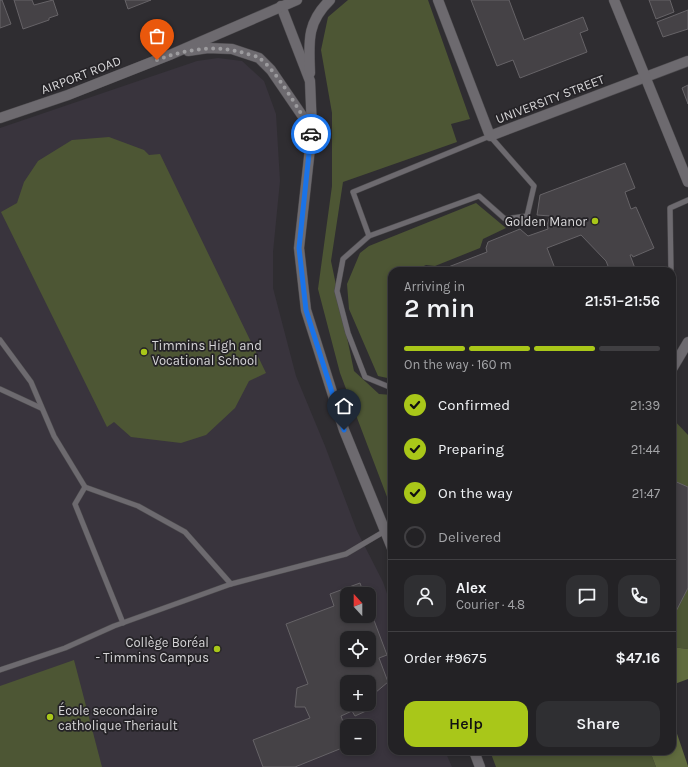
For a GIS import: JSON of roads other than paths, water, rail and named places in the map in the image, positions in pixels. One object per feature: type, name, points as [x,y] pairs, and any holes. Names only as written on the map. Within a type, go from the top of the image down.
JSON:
[{"type":"main road","name":"AIRPORT ROAD","points":[[0,118],[68,95],[172,54],[297,0]]},
{"type":"main road","points":[[330,0],[314,20],[309,40],[312,130],[299,248],[306,310],[344,430],[388,538]]},
{"type":"main road","name":"UNIVERSITY STREET","points":[[438,0],[490,136],[688,61]]},
{"type":"main road","points":[[614,0],[644,77],[688,182]]},
{"type":"main road","points":[[281,6],[310,81]]},
{"type":"main road","points":[[172,54],[208,48],[232,49],[259,58],[280,83],[312,130]]},
{"type":"main road","points":[[676,363],[688,342]]},
{"type":"main road","points":[[476,755],[480,767]]},
{"type":"lane","points":[[369,236],[353,192],[490,136],[534,186],[527,216],[504,219],[479,196],[369,236],[343,259],[337,291],[348,333],[365,377],[388,386]]},
{"type":"lane","points":[[671,267],[670,208],[688,200]]},
{"type":"lane","points":[[0,340],[31,382],[54,436],[85,486],[138,506],[185,532],[231,584]]},
{"type":"lane","points":[[0,389],[41,408]]},
{"type":"lane","points":[[85,486],[75,504],[123,622]]},
{"type":"lane","points":[[0,670],[65,648],[123,622],[231,584],[346,554],[385,531]]},
{"type":"place","name":"Golden Manor","points":[[595,221]]},
{"type":"place","name":"Timmins High and Vocational School","points":[[144,352]]},
{"type":"place","name":"Collège Boréal - Timmins Campus","points":[[217,649]]},
{"type":"place","name":"École secondaire catholique Theriault","points":[[50,717]]}]
